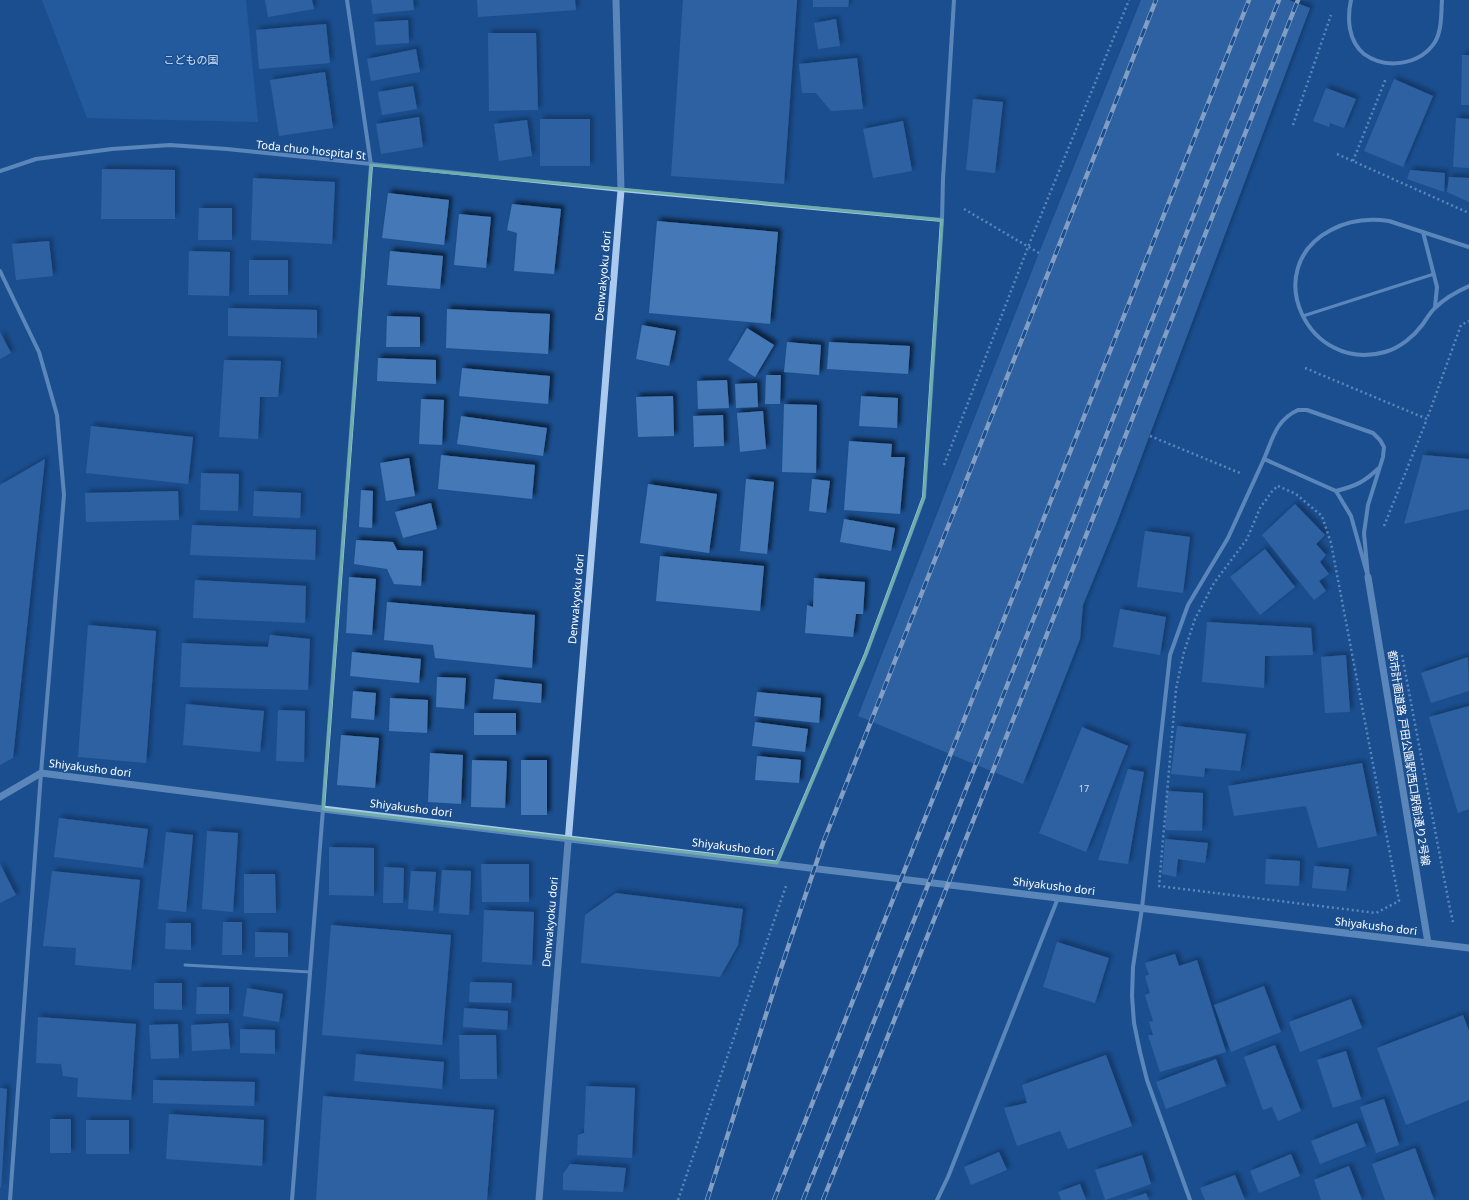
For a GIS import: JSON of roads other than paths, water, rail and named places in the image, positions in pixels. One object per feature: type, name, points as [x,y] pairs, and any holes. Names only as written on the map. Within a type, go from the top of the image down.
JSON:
[{"type":"street","points":[[292,1200],[371,165],[347,0]]},
{"type":"street","name":"Denwakyoku dori","points":[[538,1200],[621,190],[616,0]]},
{"type":"street","points":[[777,863],[866,654],[924,497],[942,220],[943,179],[954,0]]},
{"type":"street","points":[[1351,0],[1348,19],[1353,38],[1357,45],[1364,53],[1371,57],[1392,64],[1409,62],[1424,54],[1435,43],[1441,26],[1442,0]]},
{"type":"street","name":"Toda chuo hospital St","points":[[0,171],[36,159],[112,149],[170,145],[227,149],[621,190],[942,220]]},
{"type":"street","points":[[1469,247],[1389,221],[1378,219],[1368,220],[1342,225],[1317,238],[1300,260],[1295,279],[1297,298],[1303,316],[1313,333],[1328,345],[1346,353],[1365,355],[1387,352],[1407,341],[1422,326],[1435,307],[1469,286]]},
{"type":"street","points":[[1423,232],[1437,287],[1435,307]]},
{"type":"street","points":[[0,271],[39,352],[57,415],[64,495],[41,773],[10,1200]]},
{"type":"street","points":[[1190,1200],[1147,1080],[1134,1023],[1132,996],[1133,967],[1142,908],[1170,655],[1188,605],[1228,538],[1281,422],[1288,415],[1298,410],[1307,410],[1373,434],[1380,440],[1384,447],[1384,457],[1379,467],[1368,505],[1364,534],[1368,577]]},
{"type":"street","points":[[1264,459],[1336,490],[1353,487],[1366,480],[1379,467]]},
{"type":"street","points":[[1336,490],[1351,516],[1368,577]]},
{"type":"street","name":"都市計画道路 戸田公園駅西口駅前通り2号線","points":[[1368,577],[1428,943]]},
{"type":"street","name":"Shiyakusho dori","points":[[0,797],[41,773],[323,809],[1469,948]]},
{"type":"street","points":[[937,1200],[948,1177],[1058,898]]},
{"type":"lane","points":[[1303,316],[1434,274]]},
{"type":"lane","points":[[185,965],[310,972]]},
{"type":"railway","points":[[707,1200],[777,980],[823,843],[1156,0]]},
{"type":"railway","points":[[774,1200],[1249,0]]},
{"type":"railway","points":[[803,1200],[1279,0]]},
{"type":"railway","points":[[823,1200],[1298,0]]},
{"type":"park label","name":"こどもの国","points":[[191,60]]}]
